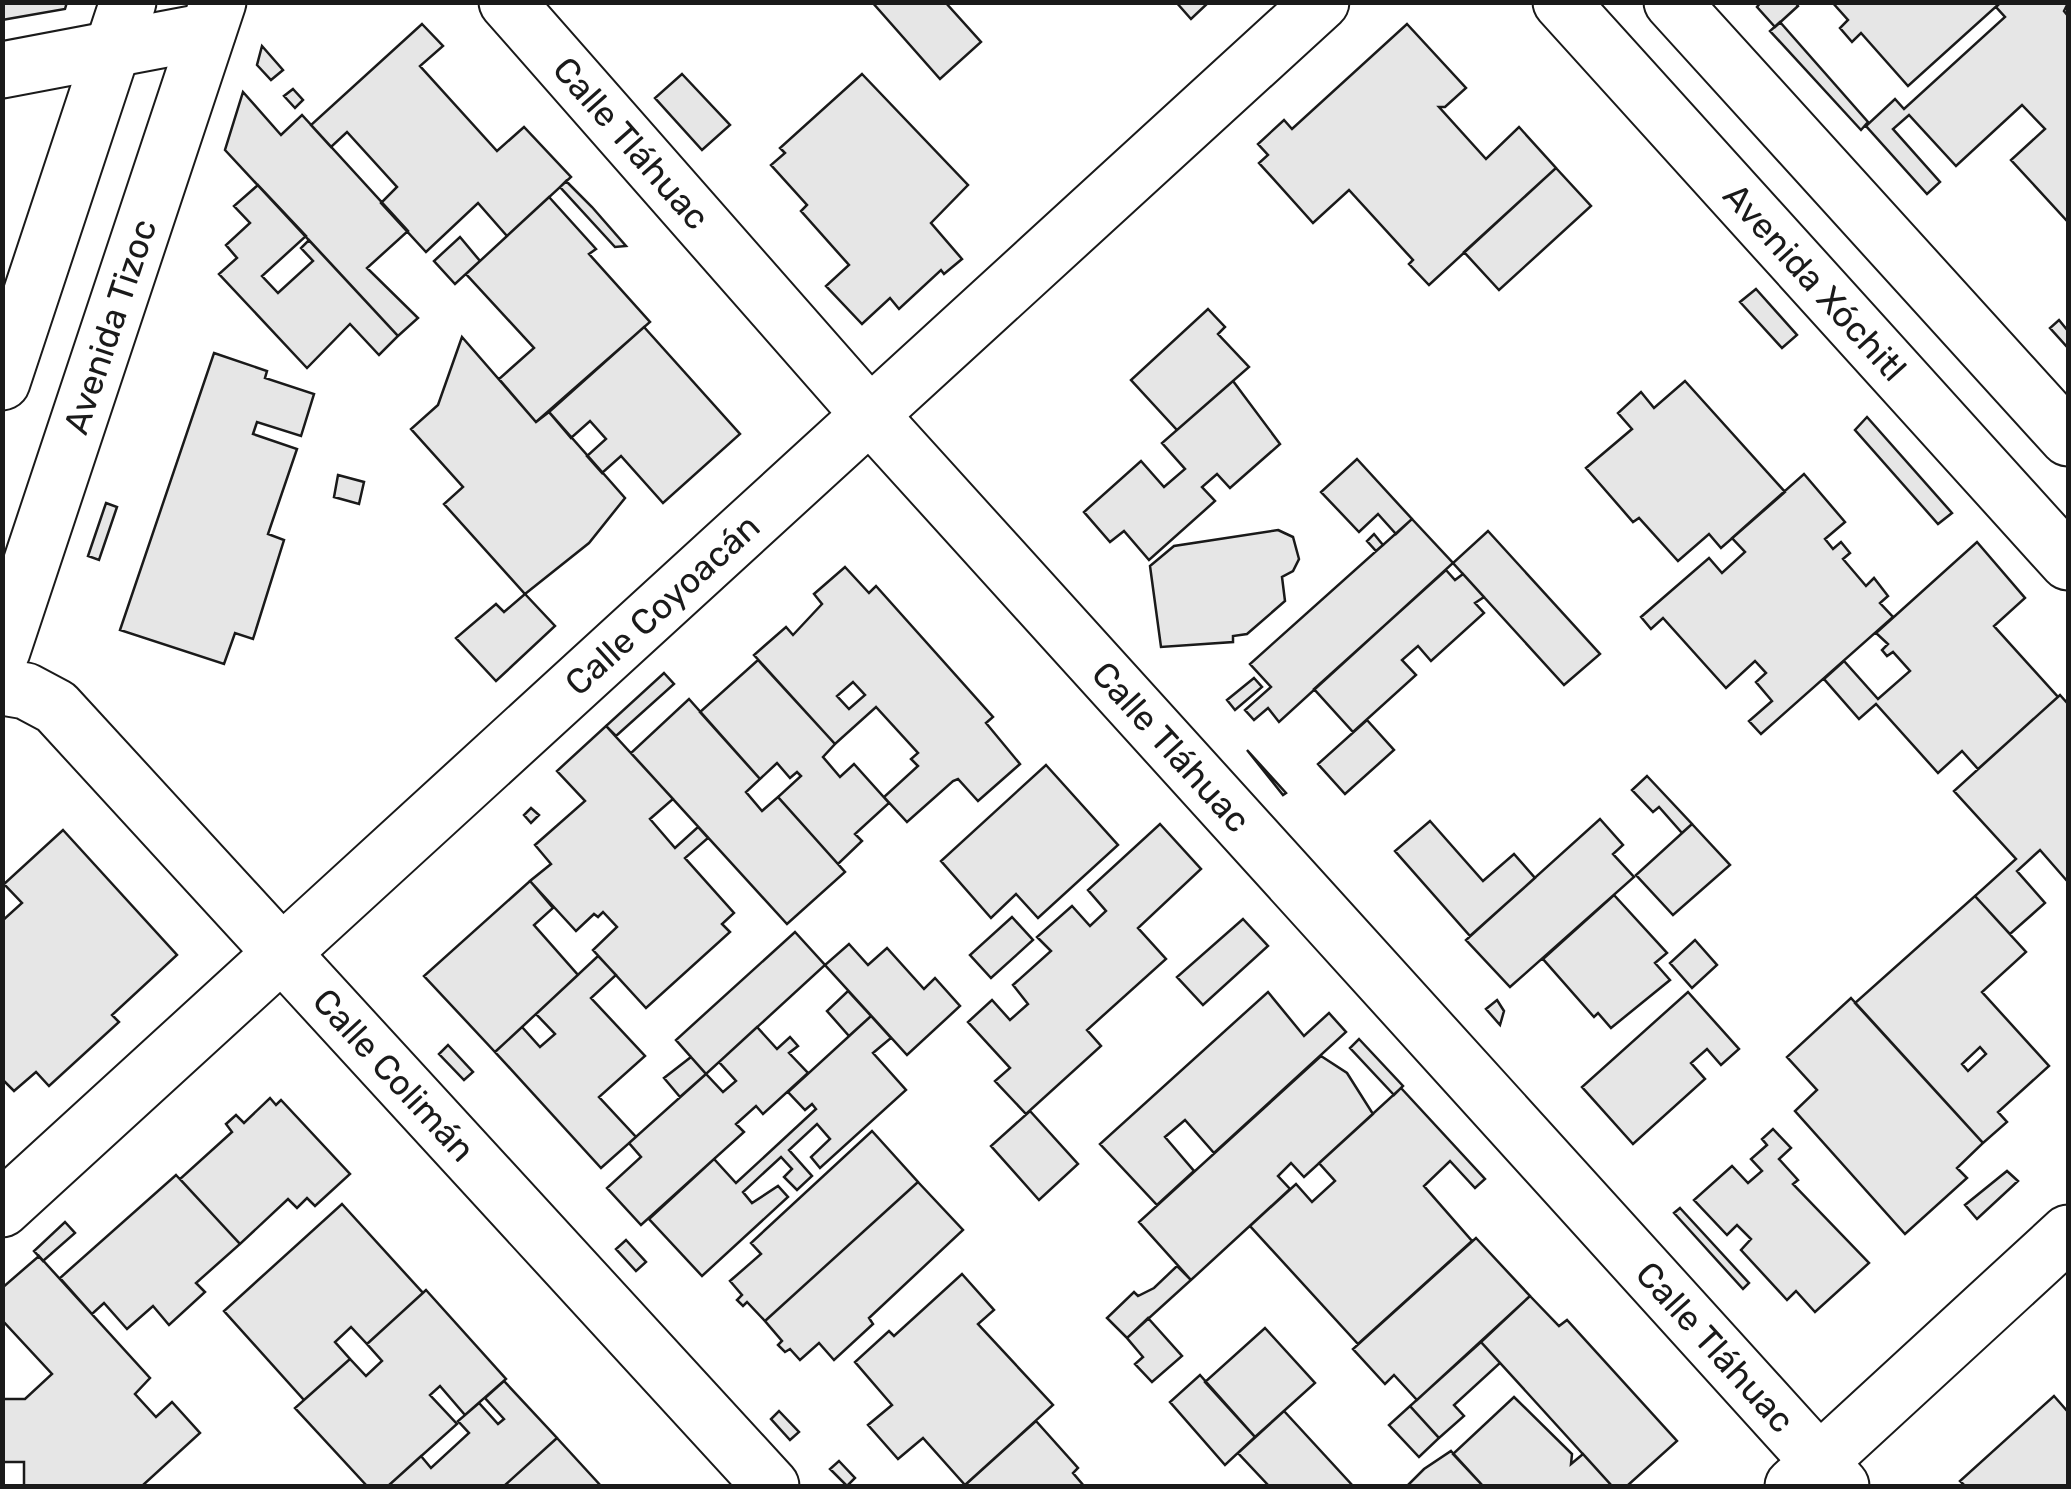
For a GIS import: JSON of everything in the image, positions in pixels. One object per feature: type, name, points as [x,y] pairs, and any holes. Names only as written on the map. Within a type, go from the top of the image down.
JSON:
[{"type":"street","name":"Calle Tláhuac","points":[[507,2],[1818,1478]]},
{"type":"street","name":"Calle Coyoacán","points":[[2,1209],[1321,2]]},
{"type":"street","name":"Avenida Xóchitl","points":[[1562,2],[2068,562]]},
{"type":"street","points":[[1672,2],[2068,438]]},
{"type":"street","points":[[2,70],[120,26],[213,17]]},
{"type":"street","name":"Avenida Tizoc","points":[[2,651],[213,17]]},
{"type":"street","points":[[2,382],[120,26]]},
{"type":"street","name":"Calle Colimán","points":[[2,687],[26,691],[56,707],[771,1486]]},
{"type":"street","points":[[1818,1478],[2068,1233]]},
{"type":"building","points":[[2,2],[67,2],[65,9],[2,20]]},
{"type":"building","points":[[872,2],[945,2],[981,42],[940,79]]},
{"type":"building","points":[[1176,2],[1209,2],[1191,19]]},
{"type":"building","points":[[1761,2],[1795,2],[1798,6],[1775,27],[1757,7]]},
{"type":"building","points":[[1832,2],[2000,3],[1908,86],[1861,33],[1852,42],[1840,28],[1848,20]]},
{"type":"building","points":[[2000,3],[2068,3],[2064,11],[2068,16],[2068,222],[2011,160],[2045,129],[2022,105],[1956,166],[1909,115],[1893,129],[1940,182],[1927,194],[1866,126],[1895,99],[1904,109],[2005,17],[1996,7]]},
{"type":"building","points":[[1780,22],[1868,122],[1861,130],[1770,31]]},
{"type":"building","points":[[422,24],[443,46],[420,66],[497,151],[524,127],[571,177],[507,236],[478,203],[426,252],[381,203],[397,187],[347,132],[331,147],[311,125]]},
{"type":"building","points":[[1407,24],[1466,88],[1445,107],[1439,107],[1486,159],[1519,127],[1556,168],[1429,285],[1409,264],[1413,260],[1349,190],[1313,223],[1259,163],[1268,155],[1258,144],[1284,120],[1292,129]]},
{"type":"building","points":[[262,46],[283,70],[271,80],[257,65]]},
{"type":"building","points":[[682,74],[730,125],[702,150],[655,98]]},
{"type":"building","points":[[862,74],[968,185],[931,223],[962,259],[944,274],[941,270],[899,309],[890,298],[862,324],[826,286],[849,265],[801,211],[807,205],[771,165],[785,153],[780,148]]},
{"type":"building","points":[[293,89],[303,100],[295,108],[284,96]]},
{"type":"building","points":[[243,92],[281,135],[302,115],[408,231],[367,268],[418,318],[398,336],[225,150]]},
{"type":"building","points":[[1556,168],[1591,206],[1499,290],[1464,252]]},
{"type":"building","points":[[566,181],[626,246],[615,247],[560,187]]},
{"type":"building","points":[[258,185],[306,236],[262,276],[278,293],[313,261],[301,248],[309,240],[398,336],[379,355],[350,324],[307,368],[219,274],[237,258],[226,245],[250,223],[234,206]]},
{"type":"building","points":[[549,197],[596,249],[589,254],[650,322],[536,422],[499,379],[534,348],[466,274]]},
{"type":"building","points":[[460,237],[480,261],[455,284],[434,261]]},
{"type":"building","points":[[1756,289],[1797,335],[1782,348],[1740,302]]},
{"type":"building","points":[[1208,309],[1225,327],[1218,334],[1249,367],[1177,430],[1131,380]]},
{"type":"building","points":[[2059,320],[2068,331],[2068,348],[2050,328]]},
{"type":"building","points":[[644,327],[740,434],[663,503],[621,456],[602,473],[587,456],[606,439],[590,421],[571,438],[549,412]]},
{"type":"building","points":[[462,337],[536,422],[549,412],[625,498],[589,543],[525,594],[444,504],[463,487],[411,429],[438,405]]},
{"type":"building","points":[[214,353],[267,371],[265,378],[314,394],[301,436],[257,422],[253,434],[297,449],[268,534],[284,540],[253,639],[235,633],[224,664],[120,630]]},
{"type":"building","points":[[1233,381],[1280,444],[1230,488],[1217,474],[1202,487],[1215,501],[1149,560],[1124,531],[1110,542],[1084,512],[1141,461],[1164,487],[1185,469],[1162,443]]},
{"type":"building","points":[[1685,381],[1785,492],[1721,548],[1709,534],[1678,561],[1639,518],[1633,522],[1586,468],[1632,429],[1618,413],[1641,392],[1654,408]]},
{"type":"building","points":[[1867,417],[1952,513],[1938,524],[1855,430]]},
{"type":"building","points":[[1357,459],[1412,519],[1396,534],[1378,514],[1359,532],[1321,492]]},
{"type":"building","points":[[1804,474],[1845,522],[1825,539],[1833,549],[1841,542],[1850,553],[1843,559],[1866,586],[1874,578],[1888,596],[1880,603],[1893,617],[1761,734],[1749,721],[1772,701],[1756,682],[1766,673],[1755,661],[1726,688],[1663,618],[1651,629],[1641,617],[1709,558],[1722,573],[1745,552],[1732,538]]},
{"type":"building","points":[[338,475],[364,482],[359,504],[334,497]]},
{"type":"building","points":[[106,503],[117,507],[99,560],[88,556]]},
{"type":"building","points":[[1412,519],[1453,563],[1279,722],[1268,708],[1254,720],[1245,710],[1271,687],[1250,664]]},
{"type":"building","points":[[1278,530],[1293,537],[1299,559],[1293,571],[1282,577],[1285,601],[1247,634],[1233,636],[1233,642],[1161,647],[1150,566],[1174,546]]},
{"type":"building","points":[[1488,531],[1600,654],[1564,685],[1453,563]]},
{"type":"building","points":[[1374,534],[1383,545],[1376,551],[1367,541]]},
{"type":"building","points":[[1977,542],[2025,598],[1994,626],[2058,697],[1978,769],[1962,751],[1938,773],[1876,704],[1859,719],[1824,679],[1844,661],[1878,699],[1910,671],[1893,652],[1887,656],[1882,650],[1888,644],[1876,633]]},
{"type":"building","points":[[845,567],[869,593],[876,586],[993,717],[986,723],[1020,764],[978,801],[958,779],[953,781],[907,822],[884,797],[918,766],[911,759],[918,753],[876,707],[835,744],[754,655],[786,627],[793,635],[822,604],[814,594]],"holes":[[[853,682],[865,695],[849,709],[837,696]]]},
{"type":"building","points":[[1446,570],[1455,580],[1463,574],[1484,597],[1475,603],[1484,613],[1431,661],[1418,646],[1402,660],[1416,675],[1353,732],[1314,689]]},
{"type":"building","points":[[525,594],[555,626],[496,681],[456,638],[496,604],[504,612]]},
{"type":"building","points":[[758,660],[835,744],[823,757],[840,777],[854,764],[889,803],[855,834],[862,841],[838,864],[778,797],[801,776],[797,772],[790,778],[777,763],[760,779],[700,712]]},
{"type":"building","points":[[664,673],[674,684],[616,736],[606,726]]},
{"type":"building","points":[[1254,678],[1262,687],[1235,710],[1227,700]]},
{"type":"building","points":[[2060,695],[2068,704],[2068,882],[2040,850],[2017,871],[2045,903],[2010,934],[1975,896],[2016,859],[1954,791]]},
{"type":"building","points":[[689,699],[760,779],[746,792],[762,811],[778,797],[845,872],[787,924],[631,753]]},
{"type":"building","points":[[1367,720],[1394,750],[1345,794],[1318,764]]},
{"type":"building","points":[[606,726],[673,799],[650,819],[675,848],[698,827],[708,838],[685,858],[734,913],[722,924],[730,932],[646,1008],[593,950],[617,927],[603,912],[598,917],[594,914],[576,931],[530,881],[551,864],[535,845],[585,801],[557,771]]},
{"type":"building","points":[[1247,750],[1286,793],[1283,795]]},
{"type":"building","points":[[1046,765],[1118,845],[1038,918],[1016,894],[991,918],[941,861]]},
{"type":"building","points":[[1647,776],[1692,824],[1682,833],[1659,807],[1653,812],[1632,790]]},
{"type":"building","points":[[531,808],[539,815],[531,823],[524,815]]},
{"type":"building","points":[[1600,819],[1623,845],[1613,854],[1634,877],[1510,987],[1466,940]]},
{"type":"building","points":[[1430,821],[1483,881],[1514,854],[1535,878],[1470,936],[1395,851]]},
{"type":"building","points":[[1160,824],[1201,869],[1138,928],[1166,959],[1087,1030],[1101,1046],[1026,1114],[995,1081],[1010,1068],[968,1022],[992,1000],[1010,1020],[1028,1004],[1013,985],[1051,951],[1037,937],[1072,906],[1090,926],[1106,911],[1088,890]]},
{"type":"building","points":[[1692,824],[1730,865],[1673,915],[1636,875]]},
{"type":"building","points":[[63,830],[177,955],[112,1015],[119,1022],[49,1086],[36,1072],[14,1091],[2,1079],[2,921],[22,903],[4,884]]},
{"type":"building","points":[[530,881],[553,908],[534,925],[578,975],[495,1052],[424,976]]},
{"type":"building","points":[[1614,895],[1667,953],[1655,963],[1670,980],[1611,1028],[1598,1013],[1594,1017],[1543,959]]},
{"type":"building","points":[[1975,896],[2026,952],[1982,992],[2049,1066],[1998,1112],[2007,1122],[1983,1143],[1855,1003]],"holes":[[[1980,1047],[1986,1054],[1968,1071],[1962,1064]]]},
{"type":"building","points":[[1012,917],[1033,940],[991,978],[970,955]]},
{"type":"building","points":[[1243,919],[1268,946],[1203,1005],[1177,977]]},
{"type":"building","points":[[795,932],[825,965],[706,1074],[676,1040]]},
{"type":"building","points":[[1695,940],[1717,965],[1692,988],[1670,963]]},
{"type":"building","points":[[849,944],[868,965],[887,948],[924,989],[935,978],[960,1006],[907,1055],[825,965]]},
{"type":"building","points":[[598,956],[616,975],[591,998],[645,1056],[599,1097],[636,1137],[601,1168],[495,1052],[522,1027],[540,1047],[555,1034],[536,1014]]},
{"type":"building","points":[[848,991],[871,1016],[849,1036],[827,1011]]},
{"type":"building","points":[[1268,992],[1304,1036],[1329,1013],[1346,1032],[1214,1153],[1185,1120],[1165,1137],[1194,1171],[1157,1205],[1100,1144]]},
{"type":"building","points":[[1688,992],[1739,1049],[1721,1065],[1707,1049],[1691,1063],[1705,1079],[1633,1144],[1582,1087]]},
{"type":"building","points":[[1851,998],[1983,1143],[1957,1168],[1967,1178],[1905,1234],[1795,1111],[1817,1090],[1787,1057]]},
{"type":"building","points":[[1497,1000],[1504,1011],[1500,1025],[1486,1009]]},
{"type":"building","points":[[871,1016],[891,1038],[873,1053],[906,1090],[820,1168],[811,1157],[830,1139],[817,1124],[789,1150],[812,1176],[797,1190],[784,1177],[792,1169],[781,1157],[743,1192],[752,1203],[778,1186],[788,1197],[702,1276],[649,1219],[714,1159],[736,1183],[816,1109],[812,1104],[805,1110],[788,1092]]},
{"type":"building","points":[[757,1027],[777,1049],[790,1037],[798,1046],[789,1053],[808,1073],[763,1114],[756,1106],[736,1124],[744,1132],[641,1225],[607,1188],[641,1157],[629,1143],[706,1074],[723,1092],[736,1081],[719,1062]]},
{"type":"building","points":[[1359,1039],[1403,1086],[1394,1095],[1350,1048]]},
{"type":"building","points":[[448,1045],[473,1072],[464,1080],[439,1054]]},
{"type":"building","points":[[1321,1056],[1347,1073],[1373,1114],[1304,1177],[1291,1163],[1278,1176],[1290,1189],[1191,1280],[1139,1222]]},
{"type":"building","points":[[691,1057],[706,1074],[680,1097],[664,1078]]},
{"type":"building","points":[[1401,1088],[1485,1179],[1475,1188],[1450,1161],[1424,1186],[1472,1241],[1358,1344],[1250,1226],[1296,1184],[1312,1202],[1335,1181],[1319,1163]]},
{"type":"building","points":[[270,1098],[276,1105],[281,1100],[350,1174],[315,1206],[307,1198],[297,1208],[288,1199],[240,1244],[180,1179],[232,1132],[226,1124],[236,1115],[244,1123]]},
{"type":"building","points":[[1030,1111],[1078,1164],[1039,1200],[991,1146]]},
{"type":"building","points":[[1773,1129],[1791,1148],[1779,1159],[1798,1180],[1793,1184],[1869,1263],[1815,1312],[1796,1291],[1787,1300],[1741,1250],[1751,1239],[1737,1225],[1727,1235],[1694,1200],[1732,1166],[1748,1183],[1762,1171],[1751,1159],[1767,1145],[1762,1139]]},
{"type":"building","points":[[872,1131],[918,1182],[765,1321],[747,1302],[743,1306],[737,1300],[742,1295],[730,1281],[761,1254],[751,1243]]},
{"type":"building","points":[[2007,1171],[2018,1181],[1977,1219],[1965,1205]]},
{"type":"building","points":[[176,1175],[240,1244],[196,1283],[205,1292],[169,1325],[153,1306],[127,1329],[104,1303],[92,1314],[60,1278]]},
{"type":"building","points":[[918,1182],[963,1230],[869,1318],[873,1324],[834,1360],[819,1343],[800,1360],[790,1349],[785,1352],[778,1345],[782,1341],[765,1321]]},
{"type":"building","points":[[342,1204],[423,1293],[367,1344],[351,1327],[335,1342],[350,1359],[304,1400],[224,1311]]},
{"type":"building","points":[[1680,1208],[1749,1283],[1743,1289],[1674,1213]]},
{"type":"building","points":[[65,1222],[75,1233],[43,1261],[34,1251]]},
{"type":"building","points":[[1476,1238],[1530,1296],[1417,1400],[1394,1375],[1385,1384],[1353,1349]]},
{"type":"building","points":[[626,1240],[646,1262],[636,1271],[616,1249]]},
{"type":"building","points":[[39,1256],[150,1378],[135,1394],[156,1417],[172,1402],[200,1433],[142,1486],[24,1486],[24,1462],[2,1462],[2,1399],[25,1399],[52,1374],[2,1320],[2,1288]]},
{"type":"building","points":[[1177,1266],[1191,1280],[1127,1338],[1107,1318],[1134,1292],[1138,1296],[1154,1288]]},
{"type":"building","points":[[962,1274],[994,1310],[978,1324],[1053,1405],[965,1485],[923,1438],[898,1459],[868,1425],[892,1405],[855,1362],[889,1331],[894,1336]]},
{"type":"building","points":[[426,1290],[506,1379],[465,1415],[440,1386],[430,1395],[457,1424],[388,1486],[367,1486],[295,1408],[350,1359],[366,1376],[382,1361],[367,1344]]},
{"type":"building","points":[[1530,1296],[1559,1326],[1567,1320],[1677,1441],[1627,1486],[1612,1486],[1481,1342]]},
{"type":"building","points":[[1148,1318],[1182,1356],[1152,1382],[1135,1364],[1143,1357],[1127,1338]]},
{"type":"building","points":[[1265,1328],[1315,1383],[1255,1437],[1205,1382]]},
{"type":"building","points":[[1481,1342],[1500,1363],[1454,1405],[1464,1416],[1439,1438],[1410,1406]]},
{"type":"building","points":[[1200,1375],[1255,1437],[1225,1465],[1170,1402]]},
{"type":"building","points":[[504,1381],[557,1438],[504,1486],[388,1486],[421,1456],[431,1468],[469,1433],[458,1421],[479,1403],[498,1424],[504,1419],[485,1398]]},
{"type":"building","points":[[2054,1396],[2068,1412],[2068,1486],[1965,1486],[1960,1481]]},
{"type":"building","points":[[1514,1397],[1572,1454],[1571,1464],[1583,1454],[1612,1486],[1483,1486],[1453,1454]]},
{"type":"building","points":[[1410,1406],[1439,1438],[1419,1457],[1389,1425]]},
{"type":"building","points":[[779,1411],[799,1432],[790,1440],[771,1419]]},
{"type":"building","points":[[1284,1411],[1353,1486],[1269,1486],[1238,1453]]},
{"type":"building","points":[[1036,1421],[1078,1468],[1073,1473],[1084,1486],[964,1486]]},
{"type":"building","points":[[557,1438],[601,1486],[504,1486]]},
{"type":"building","points":[[1451,1451],[1483,1486],[1407,1486],[1424,1469]]},
{"type":"building","points":[[839,1461],[855,1478],[847,1486],[830,1469]]}]
